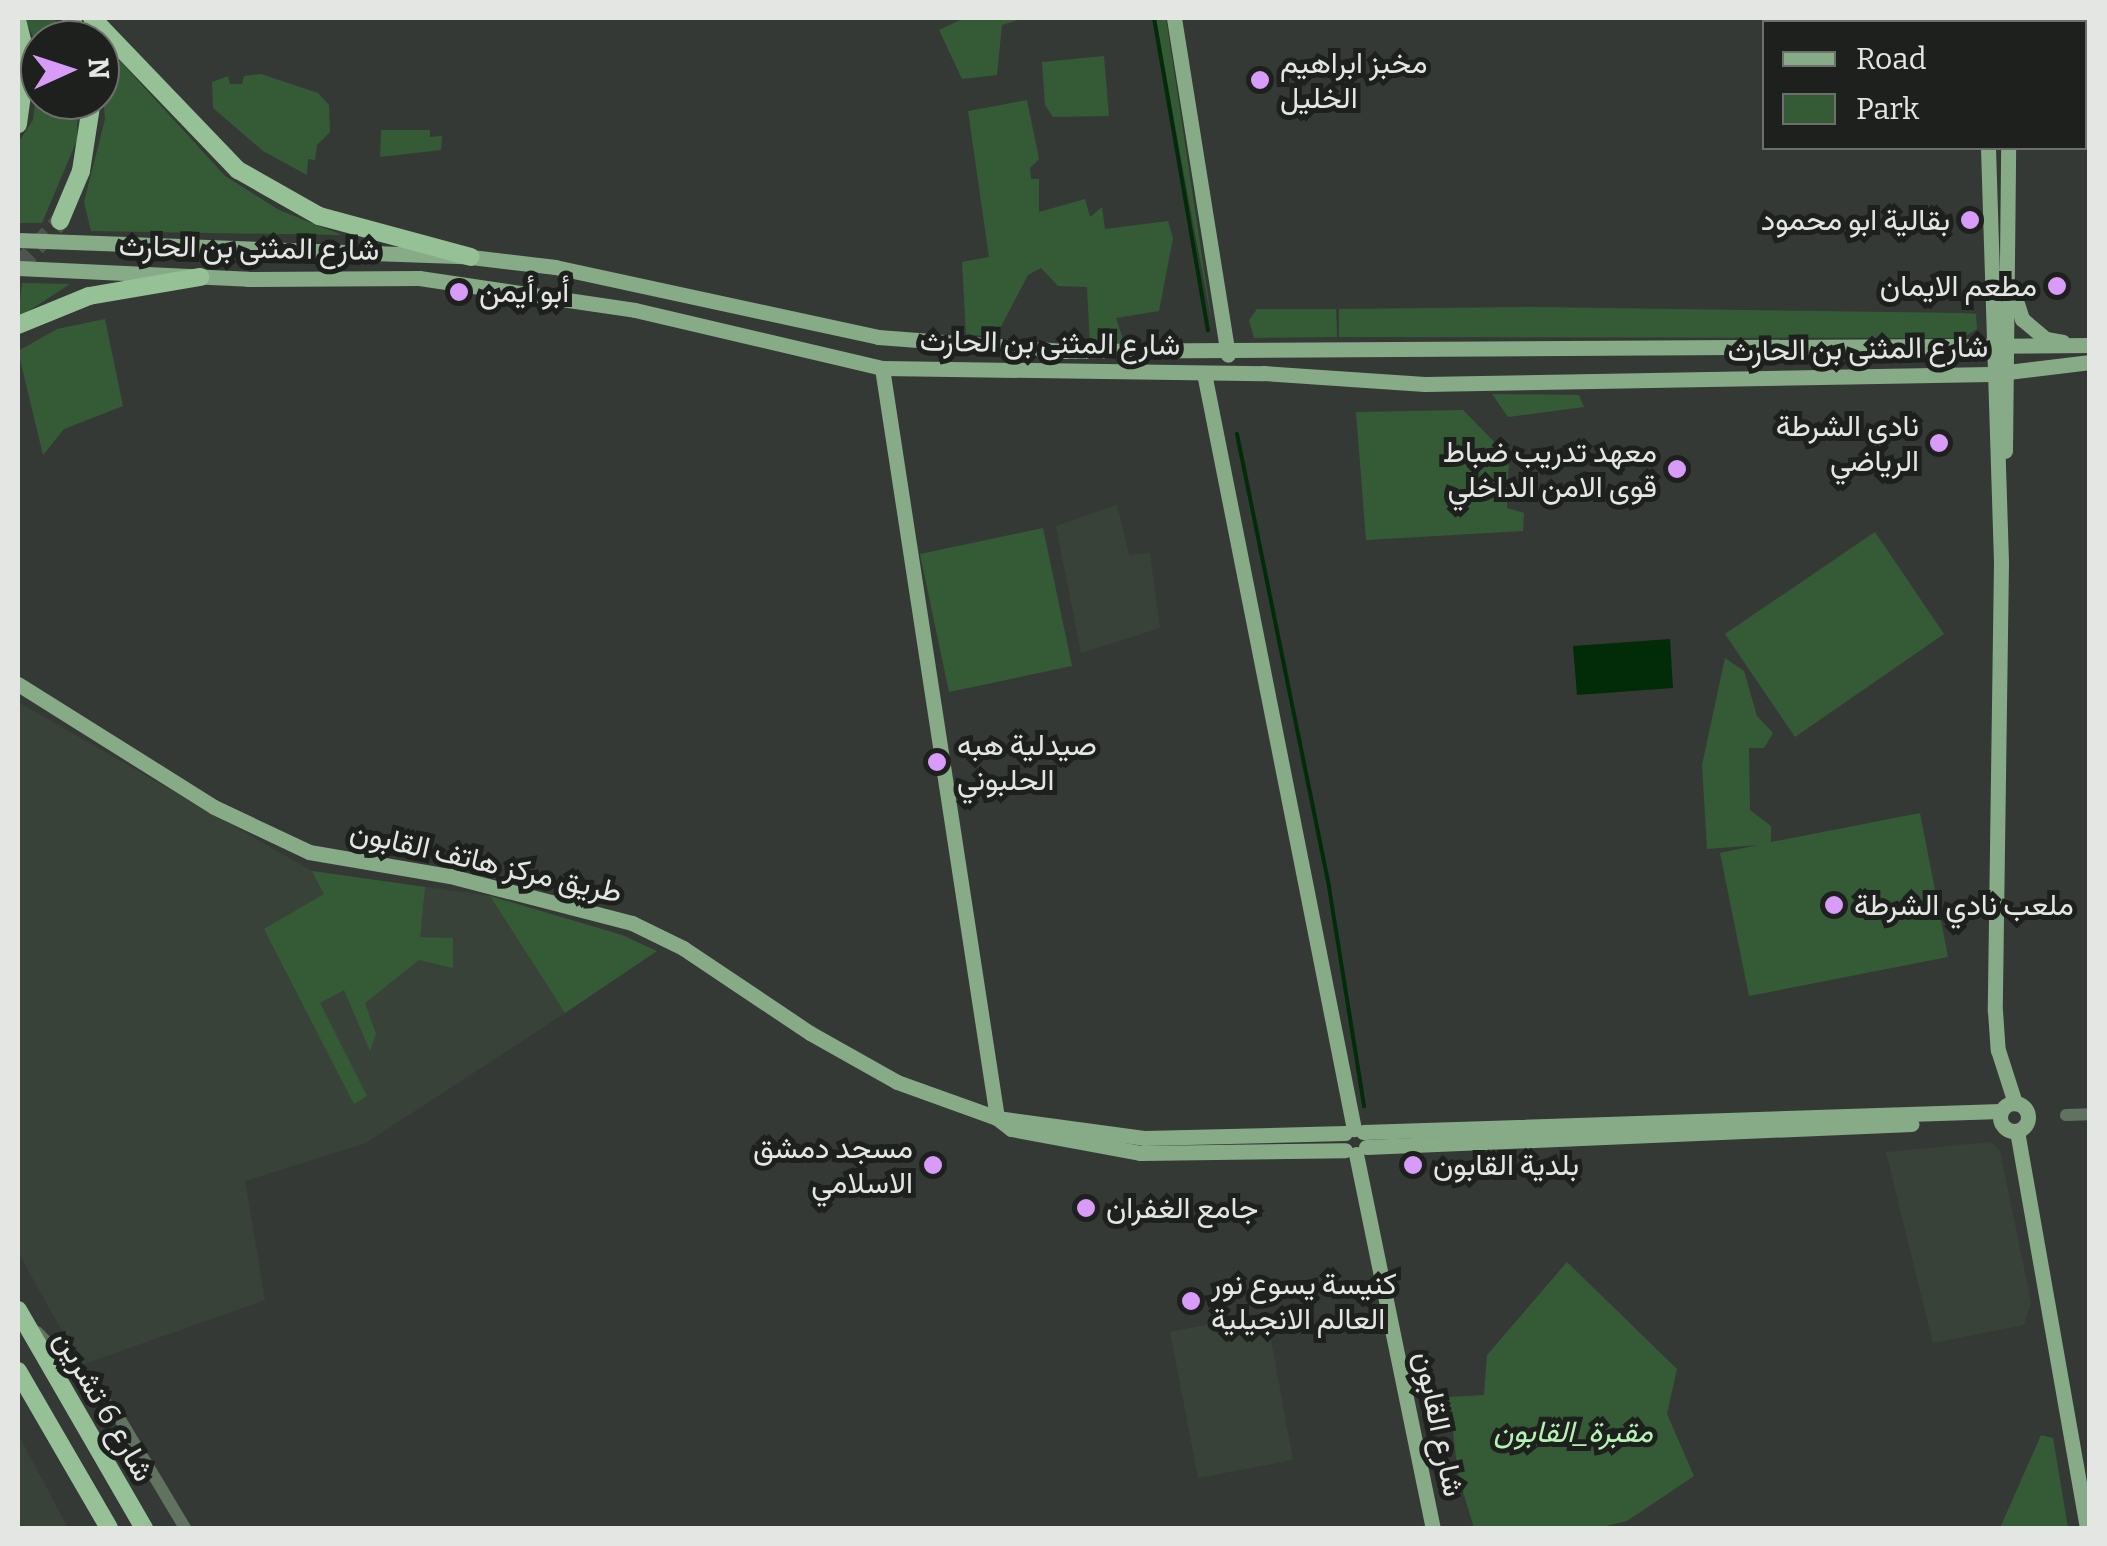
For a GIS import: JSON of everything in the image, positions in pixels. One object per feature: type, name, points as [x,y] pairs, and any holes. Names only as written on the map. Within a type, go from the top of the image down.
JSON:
[{"type":"highway","points":[[92,18],[238,170],[319,216],[471,256]]},
{"type":"highway","points":[[18,24],[27,59],[18,124]]},
{"type":"highway","points":[[60,221],[81,171],[89,120]]},
{"type":"highway","points":[[18,324],[90,296],[200,277]]},
{"type":"highway","name":"شارع 6 تشرين","points":[[19,1313],[144,1528]]},
{"type":"highway","name":"شارع 6 تشرين","points":[[18,1371],[108,1528]]},
{"type":"main road","points":[[1174,18],[1228,355]]},
{"type":"main road","points":[[1988,150],[1999,350],[1998,1050],[2006,1112],[2017,1131],[2087,1528]]},
{"type":"main road","points":[[1999,350],[2006,264],[2008,150]]},
{"type":"main road","name":"شارع المثنى بن الحارث","points":[[18,240],[471,256],[554,267],[878,337],[1228,355],[1999,350],[2090,345]]},
{"type":"main road","points":[[2006,264],[2022,319],[2034,332],[2090,345]]},
{"type":"main road","name":"شارع المثنى بن الحارث","points":[[18,268],[200,277],[419,278],[551,295],[882,368],[1204,373],[1425,384],[1999,374],[2090,362]]},
{"type":"main road","points":[[882,368],[997,1118]]},
{"type":"main road","name":"شارع القابون","points":[[1204,373],[1433,1528]]},
{"type":"main road","name":"طريق مركز هاتف القابون","points":[[18,684],[214,807],[309,852],[450,876],[632,923],[683,948],[810,1034],[898,1082],[997,1118],[1144,1138],[1355,1141],[2006,1112]]},
{"type":"main road","points":[[2006,1112],[2028,1114],[2017,1131]]},
{"type":"street","points":[[2066,1115],[2090,1114]]},
{"type":"street","points":[[19,1313],[118,1416],[184,1528]]},
{"type":"shaded area","points":[[1117,505],[1129,555],[1150,553],[1160,628],[1081,653],[1056,526]]},
{"type":"shaded area","points":[[1670,639],[1673,688],[1577,695],[1573,646]]},
{"type":"shaded area","points":[[18,702],[312,871],[490,896],[565,1013],[366,1143],[245,1181],[265,1300],[81,1365],[18,1252]]},
{"type":"shaded area","points":[[1991,1142],[2000,1151],[2031,1302],[2024,1325],[1933,1343],[1886,1152]]},
{"type":"shaded area","points":[[1266,1313],[1293,1460],[1198,1478],[1170,1332]]},
{"type":"shaded area","points":[[18,1434],[68,1528],[18,1528]]},
{"type":"green space","points":[[965,18],[1024,18],[1002,25],[997,75],[962,79],[939,30]]},
{"type":"green space","points":[[1156,18],[1166,18],[1213,329],[1182,164]]},
{"type":"green space","points":[[1104,56],[1109,116],[1053,117],[1045,105],[1042,62]]},
{"type":"green space","points":[[120,61],[225,176],[279,210],[342,235],[91,231],[84,202],[105,120],[120,120]]},
{"type":"green space","points":[[261,74],[318,93],[329,105],[330,132],[317,145],[315,160],[308,159],[307,175],[263,151],[213,108],[212,82],[228,76],[230,84],[242,84],[244,76]]},
{"type":"green space","points":[[1027,100],[1039,159],[1030,168],[1031,179],[1039,179],[1039,212],[1085,199],[1090,217],[1102,207],[1105,229],[1168,221],[1173,238],[1159,311],[1116,318],[1125,345],[1090,345],[1087,287],[1058,286],[1041,268],[1028,275],[996,336],[966,335],[962,262],[989,257],[968,111]]},
{"type":"green space","points":[[33,120],[78,120],[77,140],[42,223],[18,223],[18,143]]},
{"type":"green space","points":[[381,130],[430,130],[430,137],[442,136],[441,150],[380,157]]},
{"type":"green space","points":[[22,283],[70,284],[18,318]]},
{"type":"green space","points":[[1535,307],[1963,313],[1976,314],[1977,329],[1962,338],[1339,337],[1339,309]]},
{"type":"green space","points":[[1257,309],[1336,309],[1337,337],[1254,338],[1249,320]]},
{"type":"green space","points":[[105,319],[123,406],[64,429],[43,455],[18,351],[57,329]]},
{"type":"green space","points":[[1492,394],[1579,395],[1584,407],[1508,417]]},
{"type":"green space","points":[[1463,410],[1509,457],[1507,508],[1524,513],[1523,531],[1366,540],[1356,412]]},
{"type":"green space","points":[[1043,528],[1072,666],[949,692],[920,554]]},
{"type":"green space","points":[[1875,532],[1944,634],[1795,737],[1725,634]]},
{"type":"green space","name":"ملعب نادي الشرطة","points":[[1725,658],[1744,671],[1757,716],[1773,733],[1764,748],[1749,748],[1750,810],[1771,826],[1771,842],[1920,813],[1948,957],[1749,996],[1720,853],[1758,845],[1707,849],[1702,765]]},
{"type":"green space","points":[[312,871],[425,887],[420,937],[453,938],[453,968],[419,960],[365,1003],[376,1034],[370,1051],[344,990],[320,1003],[367,1096],[354,1104],[264,929],[324,894]]},
{"type":"green space","points":[[490,896],[622,935],[657,951],[565,1013]]},
{"type":"green space","name":"مقبرة_القابون","points":[[1567,1262],[1677,1369],[1667,1414],[1694,1476],[1627,1521],[1597,1528],[1474,1528],[1458,1475],[1449,1397],[1484,1395],[1487,1355]]},
{"type":"green space","points":[[2041,1435],[2053,1438],[2068,1528],[2000,1528]]},
{"type":"waterway","points":[[1154,18],[1208,330]]},
{"type":"waterway","points":[[1237,434],[1329,887],[1364,1106]]},
{"type":"tunnel","points":[[18,267],[60,221]]},
{"type":"place","name":"مخبز ابراهيم الخليل","points":[[1260,80]]},
{"type":"place","name":"بقالية ابو محمود","points":[[1970,220]]},
{"type":"place","name":"مطعم الايمان","points":[[2057,286]]},
{"type":"place","name":"أبو أيمن","points":[[459,292]]},
{"type":"place","name":"نادي الشرطة الرياضي","points":[[1939,443]]},
{"type":"place","name":"معهد تدريب ضباط قوى الامن الداخلي","points":[[1677,469]]},
{"type":"place","name":"صيدلية هبه الحلبوني","points":[[937,762]]},
{"type":"place","name":"ملعب نادي الشرطة","points":[[1834,905]]},
{"type":"place","name":"مسجد دمشق الاسلامي","points":[[933,1165]]},
{"type":"place","name":"بلدية القابون","points":[[1413,1165]]},
{"type":"place","name":"جامع الغفران","points":[[1086,1208]]},
{"type":"place","name":"كنيسة يسوع نور العالم الانجيلية","points":[[1191,1301]]}]
